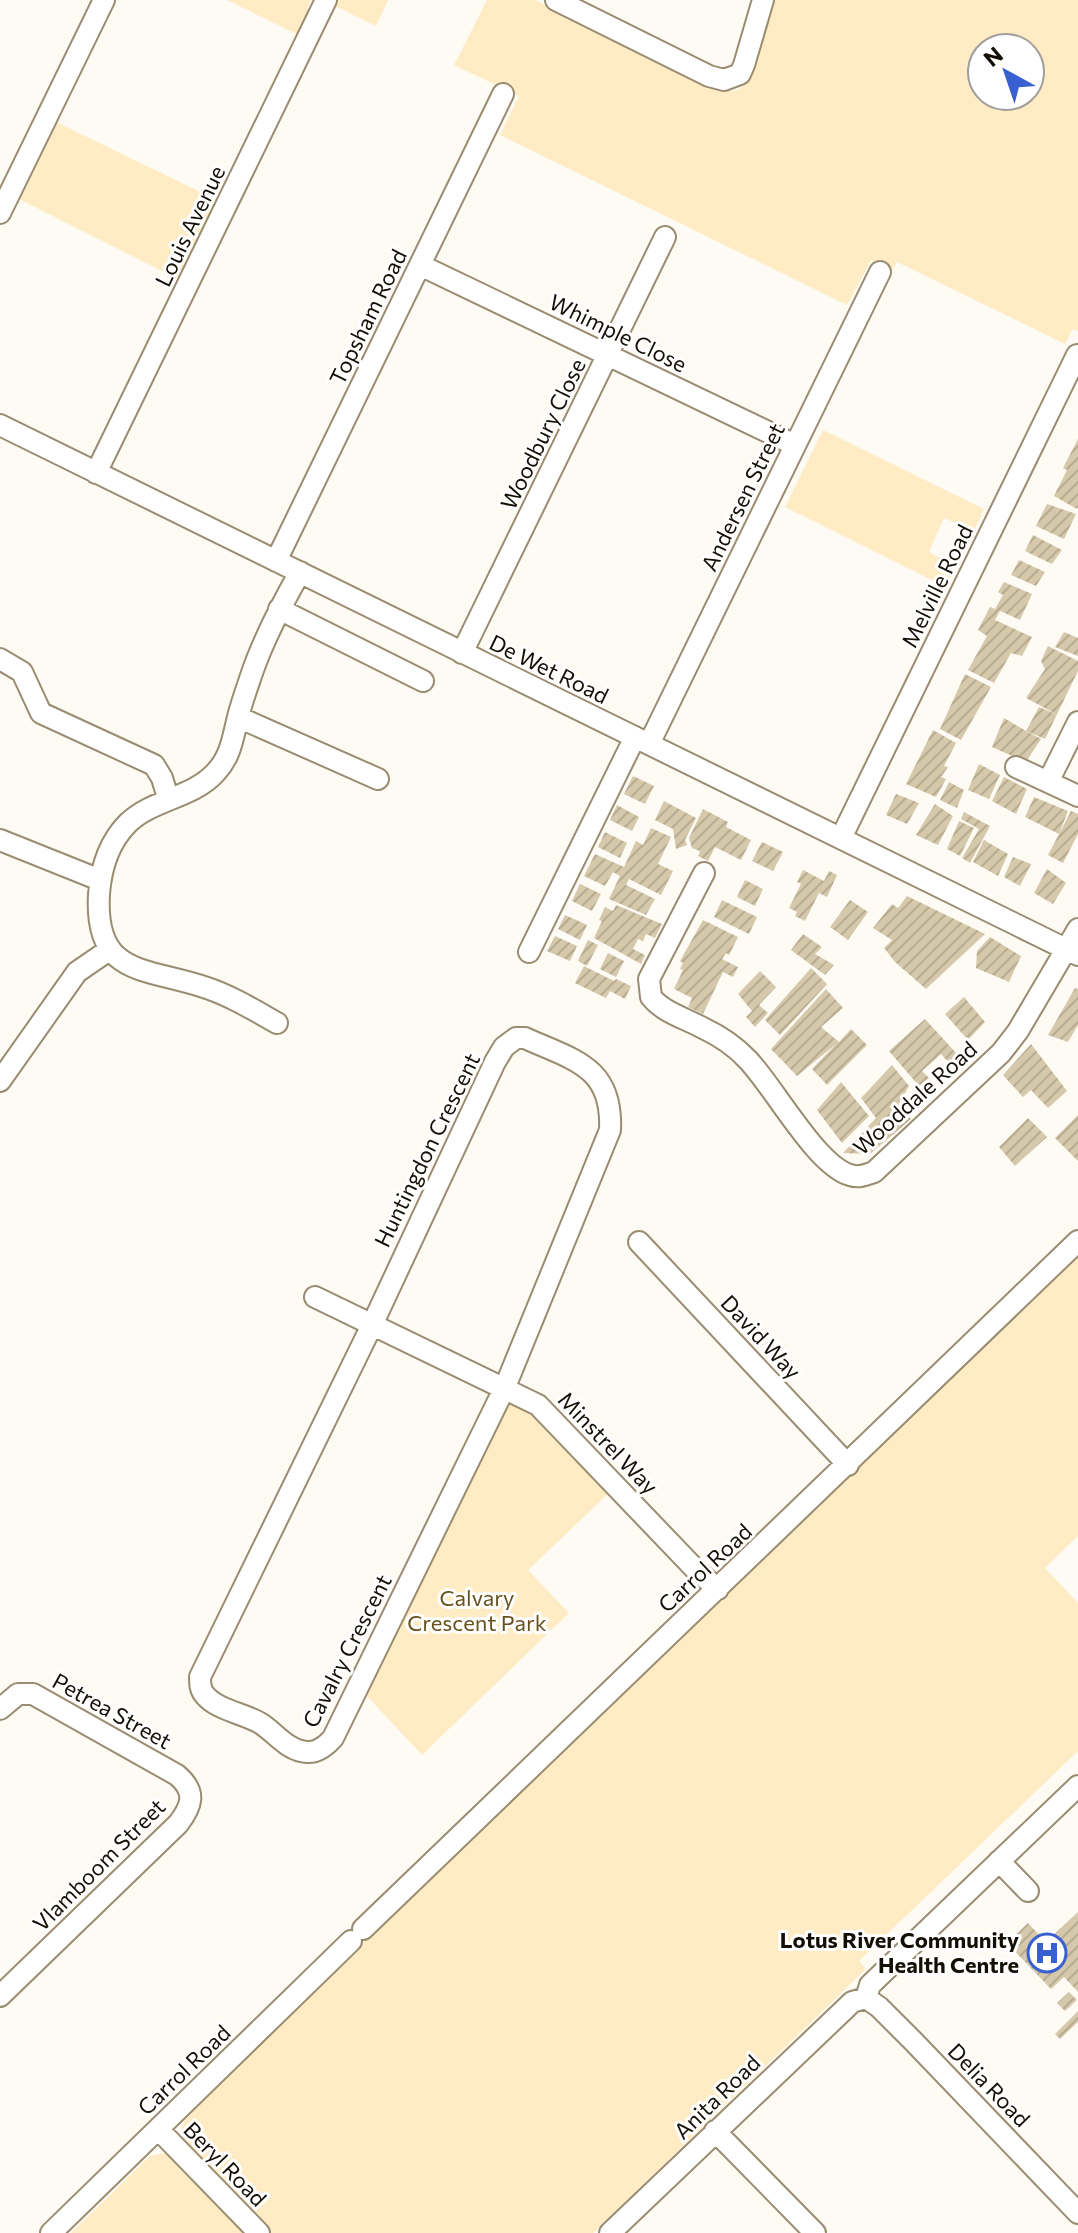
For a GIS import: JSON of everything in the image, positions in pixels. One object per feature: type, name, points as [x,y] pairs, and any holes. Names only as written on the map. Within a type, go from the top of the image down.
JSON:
[{"type":"street","points":[[0,213],[104,0]]},
{"type":"street","name":"Louis Avenue","points":[[96,473],[326,0]]},
{"type":"street","points":[[556,0],[709,76],[724,80],[740,74],[763,0]]},
{"type":"street","name":"Topsham Road","points":[[276,561],[503,94]]},
{"type":"street","name":"Woodbury Close","points":[[462,653],[665,237]]},
{"type":"street","name":"Whimple Close","points":[[420,265],[795,445]]},
{"type":"street","name":"Andersen Street","points":[[529,952],[795,445],[880,272]]},
{"type":"street","name":"Melville Road","points":[[841,838],[1077,355]]},
{"type":"street","name":"De Wet Road","points":[[0,425],[1072,952]]},
{"type":"street","points":[[277,1023],[222,993],[133,967],[109,950],[101,932],[98,905],[100,880],[116,837],[143,811],[204,783],[217,771],[232,746],[254,668],[279,609],[300,572]]},
{"type":"street","points":[[279,609],[423,681]]},
{"type":"street","points":[[0,659],[22,672],[41,713],[154,765],[168,798]]},
{"type":"street","points":[[238,717],[378,779]]},
{"type":"street","points":[[1048,782],[1078,722]]},
{"type":"street","points":[[1016,767],[1078,796]]},
{"type":"street","points":[[0,840],[100,880]]},
{"type":"street","name":"Wooddale Road","points":[[704,873],[655,966],[648,986],[651,997],[659,1005],[732,1045],[749,1060],[795,1122],[829,1161],[851,1176],[874,1172],[1001,1053],[1072,952]]},
{"type":"street","points":[[1072,952],[1078,929]]},
{"type":"street","points":[[0,1081],[77,972],[109,950]]},
{"type":"street","name":"Huntingdon Crescent","points":[[372,1325],[504,1047],[516,1038],[525,1038],[579,1063],[599,1078],[608,1108],[610,1130],[505,1387]]},
{"type":"street","name":"Carrol Road","points":[[51,2233],[1078,1241]]},
{"type":"street","name":"David Way","points":[[639,1242],[848,1465]]},
{"type":"street","name":"Minstrel Way","points":[[315,1297],[538,1405],[697,1571],[718,1589]]},
{"type":"street","name":"Cavalry Crescent","points":[[372,1325],[200,1677],[201,1688],[213,1702],[257,1721],[288,1746],[308,1753],[333,1738],[505,1387]]},
{"type":"street","name":"Petrea Street","points":[[0,1709],[18,1694],[33,1694],[177,1775],[185,1781],[192,1798]]},
{"type":"street","name":"Anita Road","points":[[610,2233],[846,2008],[863,1999],[870,1985],[1078,1787]]},
{"type":"street","name":"Vlamboom Street","points":[[0,1996],[178,1824],[189,1809],[192,1798]]},
{"type":"street","points":[[999,1861],[1028,1891]]},
{"type":"street","name":"Delia Road","points":[[863,1999],[879,2007],[1078,2213]]},
{"type":"street","name":"Beryl Road","points":[[158,2129],[259,2233]]},
{"type":"street","points":[[715,2131],[815,2233]]},
{"type":"green space","points":[[227,0],[311,0],[307,9],[314,13],[303,37]]},
{"type":"green space","points":[[337,0],[388,0],[376,26],[335,6]]},
{"type":"green space","points":[[487,0],[535,0],[719,90],[733,91],[745,85],[751,77],[739,70],[760,0],[1078,0],[1078,331],[1073,329],[1065,344],[897,262],[892,270],[871,260],[847,305],[500,135],[519,96],[454,65]]},
{"type":"green space","points":[[54,121],[221,202],[182,281],[17,198]]},
{"type":"green space","points":[[823,430],[984,509],[974,531],[944,518],[929,552],[956,566],[946,587],[785,507]]},
{"type":"green space","points":[[1078,1253],[1078,1536],[1045,1568],[1078,1603],[1078,1751],[859,1961],[866,1969],[593,2233],[269,2233],[183,2143],[181,2128],[188,2113],[360,1947],[365,1934],[691,1620],[704,1615]]},
{"type":"green space","name":"Calvary Crescent Park","points":[[513,1404],[533,1414],[609,1493],[528,1570],[569,1613],[422,1755],[364,1693],[504,1408]]},
{"type":"green space","points":[[165,2153],[172,2156],[248,2233],[71,2233],[150,2156]]},
{"type":"building","points":[[1078,439],[1077,509],[1054,496],[1067,470],[1063,468]]},
{"type":"building","points":[[1047,504],[1076,514],[1064,539],[1036,526]]},
{"type":"building","points":[[1033,535],[1062,550],[1052,564],[1025,551]]},
{"type":"building","points":[[1019,560],[1045,572],[1036,586],[1011,575]]},
{"type":"building","points":[[1004,582],[1032,594],[1020,620],[1000,611],[995,620],[1032,637],[1022,656],[1011,653],[994,683],[968,670],[987,636],[978,630],[990,607],[995,609],[1003,595],[998,592]]},
{"type":"building","points":[[1064,632],[1078,638],[1078,656],[1055,647]]},
{"type":"building","points":[[1048,646],[1078,661],[1078,671],[1045,739],[1026,731],[1039,707],[1056,714],[1026,698],[1045,669],[1041,661]]},
{"type":"building","points":[[965,674],[991,687],[961,740],[940,729]]},
{"type":"building","points":[[1004,718],[1041,739],[1026,762],[992,747]]},
{"type":"building","points":[[933,730],[956,743],[944,766],[948,767],[941,777],[946,779],[936,797],[906,784]]},
{"type":"building","points":[[979,764],[1000,775],[989,799],[968,790]]},
{"type":"building","points":[[633,776],[654,786],[645,804],[624,794]]},
{"type":"building","points":[[1004,777],[1027,789],[1016,814],[992,801]]},
{"type":"building","points":[[949,782],[964,790],[957,808],[940,800]]},
{"type":"building","points":[[896,794],[919,803],[907,824],[886,815]]},
{"type":"building","points":[[1034,797],[1068,811],[1059,834],[1025,817]]},
{"type":"building","points":[[664,801],[696,818],[685,840],[687,845],[676,849],[673,829],[655,820]]},
{"type":"building","points":[[935,804],[953,816],[938,845],[916,835]]},
{"type":"building","points":[[617,805],[639,817],[632,831],[610,820]]},
{"type":"building","points":[[703,809],[728,822],[726,827],[751,840],[741,860],[715,847],[708,861],[698,856],[700,851],[692,848],[689,838]]},
{"type":"building","points":[[1071,811],[1078,814],[1078,834],[1063,863],[1048,855]]},
{"type":"building","points":[[964,812],[990,826],[970,863],[962,858],[979,829],[961,819]]},
{"type":"building","points":[[959,821],[974,828],[960,856],[947,849]]},
{"type":"building","points":[[651,828],[671,837],[658,864],[673,871],[661,895],[629,879],[626,885],[655,899],[646,915],[609,899],[620,876],[613,872],[605,886],[584,876],[595,854],[624,867],[636,841],[643,845]]},
{"type":"building","points":[[605,832],[627,843],[620,858],[598,847]]},
{"type":"building","points":[[984,840],[1008,854],[998,876],[973,862]]},
{"type":"building","points":[[762,842],[783,852],[773,871],[752,861]]},
{"type":"building","points":[[1013,857],[1031,864],[1020,886],[1004,877]]},
{"type":"building","points":[[1047,869],[1066,883],[1053,904],[1034,893]]},
{"type":"building","points":[[803,870],[824,881],[829,871],[837,875],[827,897],[819,893],[805,921],[795,916],[797,912],[789,908],[801,884],[797,882]]},
{"type":"building","points":[[745,880],[763,889],[755,906],[737,897]]},
{"type":"building","points":[[580,884],[601,894],[592,911],[572,901]]},
{"type":"building","points":[[907,896],[985,934],[926,989],[884,948],[892,940],[873,928],[892,904],[898,908]]},
{"type":"building","points":[[722,900],[757,917],[749,934],[714,917]]},
{"type":"building","points":[[850,900],[868,912],[848,940],[830,927]]},
{"type":"building","points":[[616,905],[662,924],[655,938],[646,934],[643,941],[638,939],[633,949],[645,955],[641,964],[594,938],[605,907],[613,911]]},
{"type":"building","points":[[565,915],[587,925],[580,940],[558,929]]},
{"type":"building","points":[[703,920],[738,937],[729,955],[726,953],[722,959],[738,967],[733,977],[723,972],[703,1014],[688,1007],[692,998],[674,989],[683,970],[680,969],[683,963],[680,961]]},
{"type":"building","points":[[803,934],[822,947],[815,954],[834,965],[825,975],[791,950]]},
{"type":"building","points":[[555,936],[577,946],[570,961],[547,951]]},
{"type":"building","points":[[990,937],[1021,956],[1009,982],[976,968],[977,951]]},
{"type":"building","points":[[588,940],[598,945],[587,966],[578,961]]},
{"type":"building","points":[[608,953],[624,961],[616,977],[600,969]]},
{"type":"building","points":[[584,966],[631,986],[625,999],[610,991],[606,998],[575,983]]},
{"type":"building","points":[[811,968],[827,984],[780,1035],[765,1020]]},
{"type":"building","points":[[760,971],[776,987],[759,1005],[768,1013],[755,1027],[746,1017],[752,1011],[738,994]]},
{"type":"building","points":[[1075,988],[1078,989],[1078,1025],[1068,1042],[1048,1035]]},
{"type":"building","points":[[826,989],[843,1008],[821,1027],[839,1042],[851,1029],[867,1045],[827,1085],[812,1069],[836,1044],[797,1076],[771,1049]]},
{"type":"building","points":[[964,997],[985,1022],[968,1040],[945,1014]]},
{"type":"building","points":[[925,1019],[957,1054],[949,1063],[941,1054],[922,1071],[929,1078],[919,1086],[889,1051]]},
{"type":"building","points":[[1031,1044],[1067,1091],[1048,1108],[1031,1090],[1023,1097],[1003,1075]]},
{"type":"building","points":[[892,1065],[909,1086],[898,1105],[911,1119],[870,1154],[843,1153],[876,1118],[861,1098]]},
{"type":"building","points":[[841,1082],[869,1116],[842,1143],[817,1110]]},
{"type":"building","points":[[1078,1115],[1078,1161],[1055,1138]]},
{"type":"building","points":[[1028,1118],[1047,1137],[1015,1166],[999,1147]]},
{"type":"building","name":"Lotus River Community Health Centre","points":[[1078,1912],[1078,1992],[1064,1977],[1051,1989],[1007,1943],[1028,1923],[1046,1942]]},
{"type":"building","points":[[1069,1992],[1077,2000],[1065,2011],[1057,2003]]},
{"type":"building","points":[[1078,2011],[1078,2022],[1060,2039],[1055,2034]]},
{"type":"place","name":"Lotus River Community Health Centre","points":[[1047,1953]]}]
